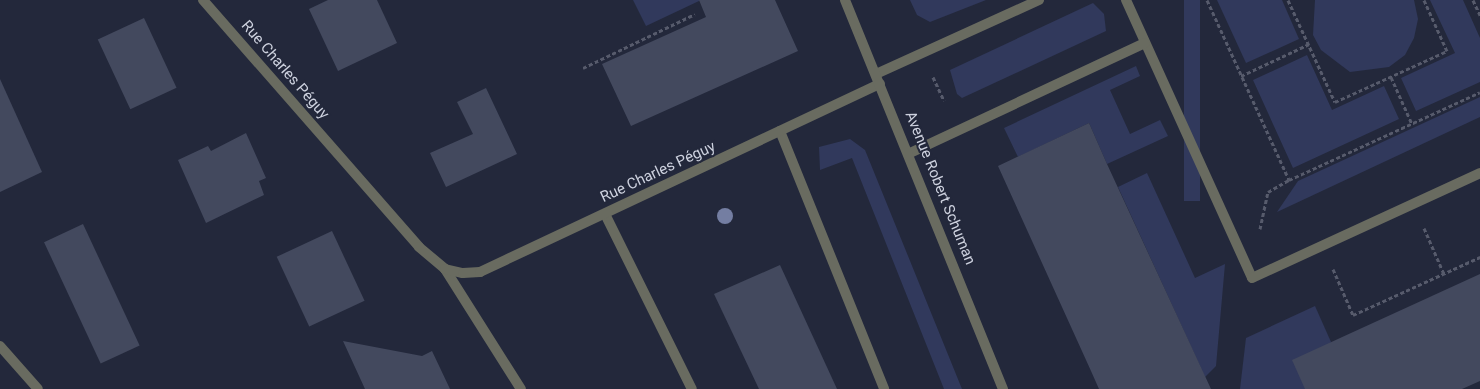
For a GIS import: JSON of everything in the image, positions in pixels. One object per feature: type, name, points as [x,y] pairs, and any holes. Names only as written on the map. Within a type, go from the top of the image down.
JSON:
[{"type":"street","name":"Rue Charles Péguy","points":[[203,0],[419,246],[445,269],[521,389]]},
{"type":"street","name":"Avenue Robert Schuman","points":[[845,0],[910,153],[1003,389]]},
{"type":"street","points":[[876,74],[1039,0]]},
{"type":"street","points":[[1126,0],[1252,278],[1480,173]]},
{"type":"street","points":[[910,153],[1145,43]]},
{"type":"street","name":"Rue Charles Péguy","points":[[445,269],[480,272],[880,84]]},
{"type":"street","points":[[780,131],[884,389]]},
{"type":"street","points":[[605,214],[692,389]]},
{"type":"street","points":[[0,346],[38,389]]},
{"type":"path","points":[[1207,0],[1289,180]]},
{"type":"path","points":[[1288,0],[1335,102],[1447,51],[1424,0]]},
{"type":"path","points":[[1473,0],[1480,16]]},
{"type":"path","points":[[583,68],[695,14]]},
{"type":"path","points":[[1241,76],[1309,44]]},
{"type":"path","points":[[933,77],[944,101]]},
{"type":"path","points":[[1391,77],[1412,124]]},
{"type":"path","points":[[1236,242],[1260,231],[1268,192],[1289,180],[1480,92]]},
{"type":"path","points":[[1413,204],[1444,274]]},
{"type":"path","points":[[1322,246],[1353,315],[1480,257]]},
{"type":"shaded area","points":[[633,0],[699,0],[699,1],[646,26]]},
{"type":"shaded area","points":[[910,0],[986,0],[930,22],[917,15]]},
{"type":"shaded area","points":[[1184,0],[1200,0],[1200,201],[1184,201]]},
{"type":"shaded area","points":[[1217,0],[1282,0],[1299,39],[1246,63]]},
{"type":"shaded area","points":[[1315,0],[1414,0],[1418,19],[1414,38],[1405,55],[1389,67],[1350,72],[1321,50],[1313,35]]},
{"type":"shaded area","points":[[1430,0],[1463,0],[1480,38],[1480,82],[1416,111],[1401,78],[1455,53]]},
{"type":"shaded area","points":[[1093,3],[1104,14],[1106,31],[962,98],[957,94],[950,70]]},
{"type":"shaded area","points":[[1307,55],[1332,110],[1384,86],[1399,119],[1293,168],[1253,80]]},
{"type":"shaded area","points":[[1136,66],[1140,76],[1110,90],[1130,134],[1160,120],[1168,136],[1107,164],[1089,123],[1018,157],[1004,128]]},
{"type":"shaded area","points":[[1480,97],[1480,117],[1277,212],[1298,181]]},
{"type":"shaded area","points":[[850,139],[865,150],[962,389],[944,389],[852,158],[820,170],[819,147]]},
{"type":"shaded area","points":[[1147,173],[1195,278],[1225,264],[1216,366],[1205,377],[1118,187]]},
{"type":"shaded area","points":[[1315,306],[1331,342],[1305,389],[1240,389],[1246,338]]},
{"type":"building","points":[[328,0],[377,0],[397,43],[338,71],[309,9]]},
{"type":"building","points":[[699,0],[775,0],[798,51],[631,126],[602,64],[706,17]]},
{"type":"building","points":[[144,18],[177,88],[130,109],[98,40]]},
{"type":"building","points":[[0,79],[42,172],[0,192]]},
{"type":"building","points":[[486,88],[517,154],[446,187],[430,153],[473,134],[457,102]]},
{"type":"building","points":[[1089,123],[1211,389],[1099,389],[998,166]]},
{"type":"building","points":[[246,133],[266,178],[259,181],[264,195],[206,223],[178,160],[208,146],[211,151]]},
{"type":"building","points":[[83,224],[140,345],[101,364],[44,242]]},
{"type":"building","points":[[332,231],[365,301],[309,327],[277,257]]},
{"type":"building","points":[[780,265],[837,389],[759,389],[714,294]]},
{"type":"building","points":[[1480,274],[1480,381],[1462,389],[1305,389],[1292,360]]},
{"type":"building","points":[[343,341],[422,356],[432,351],[450,389],[365,389]]}]
